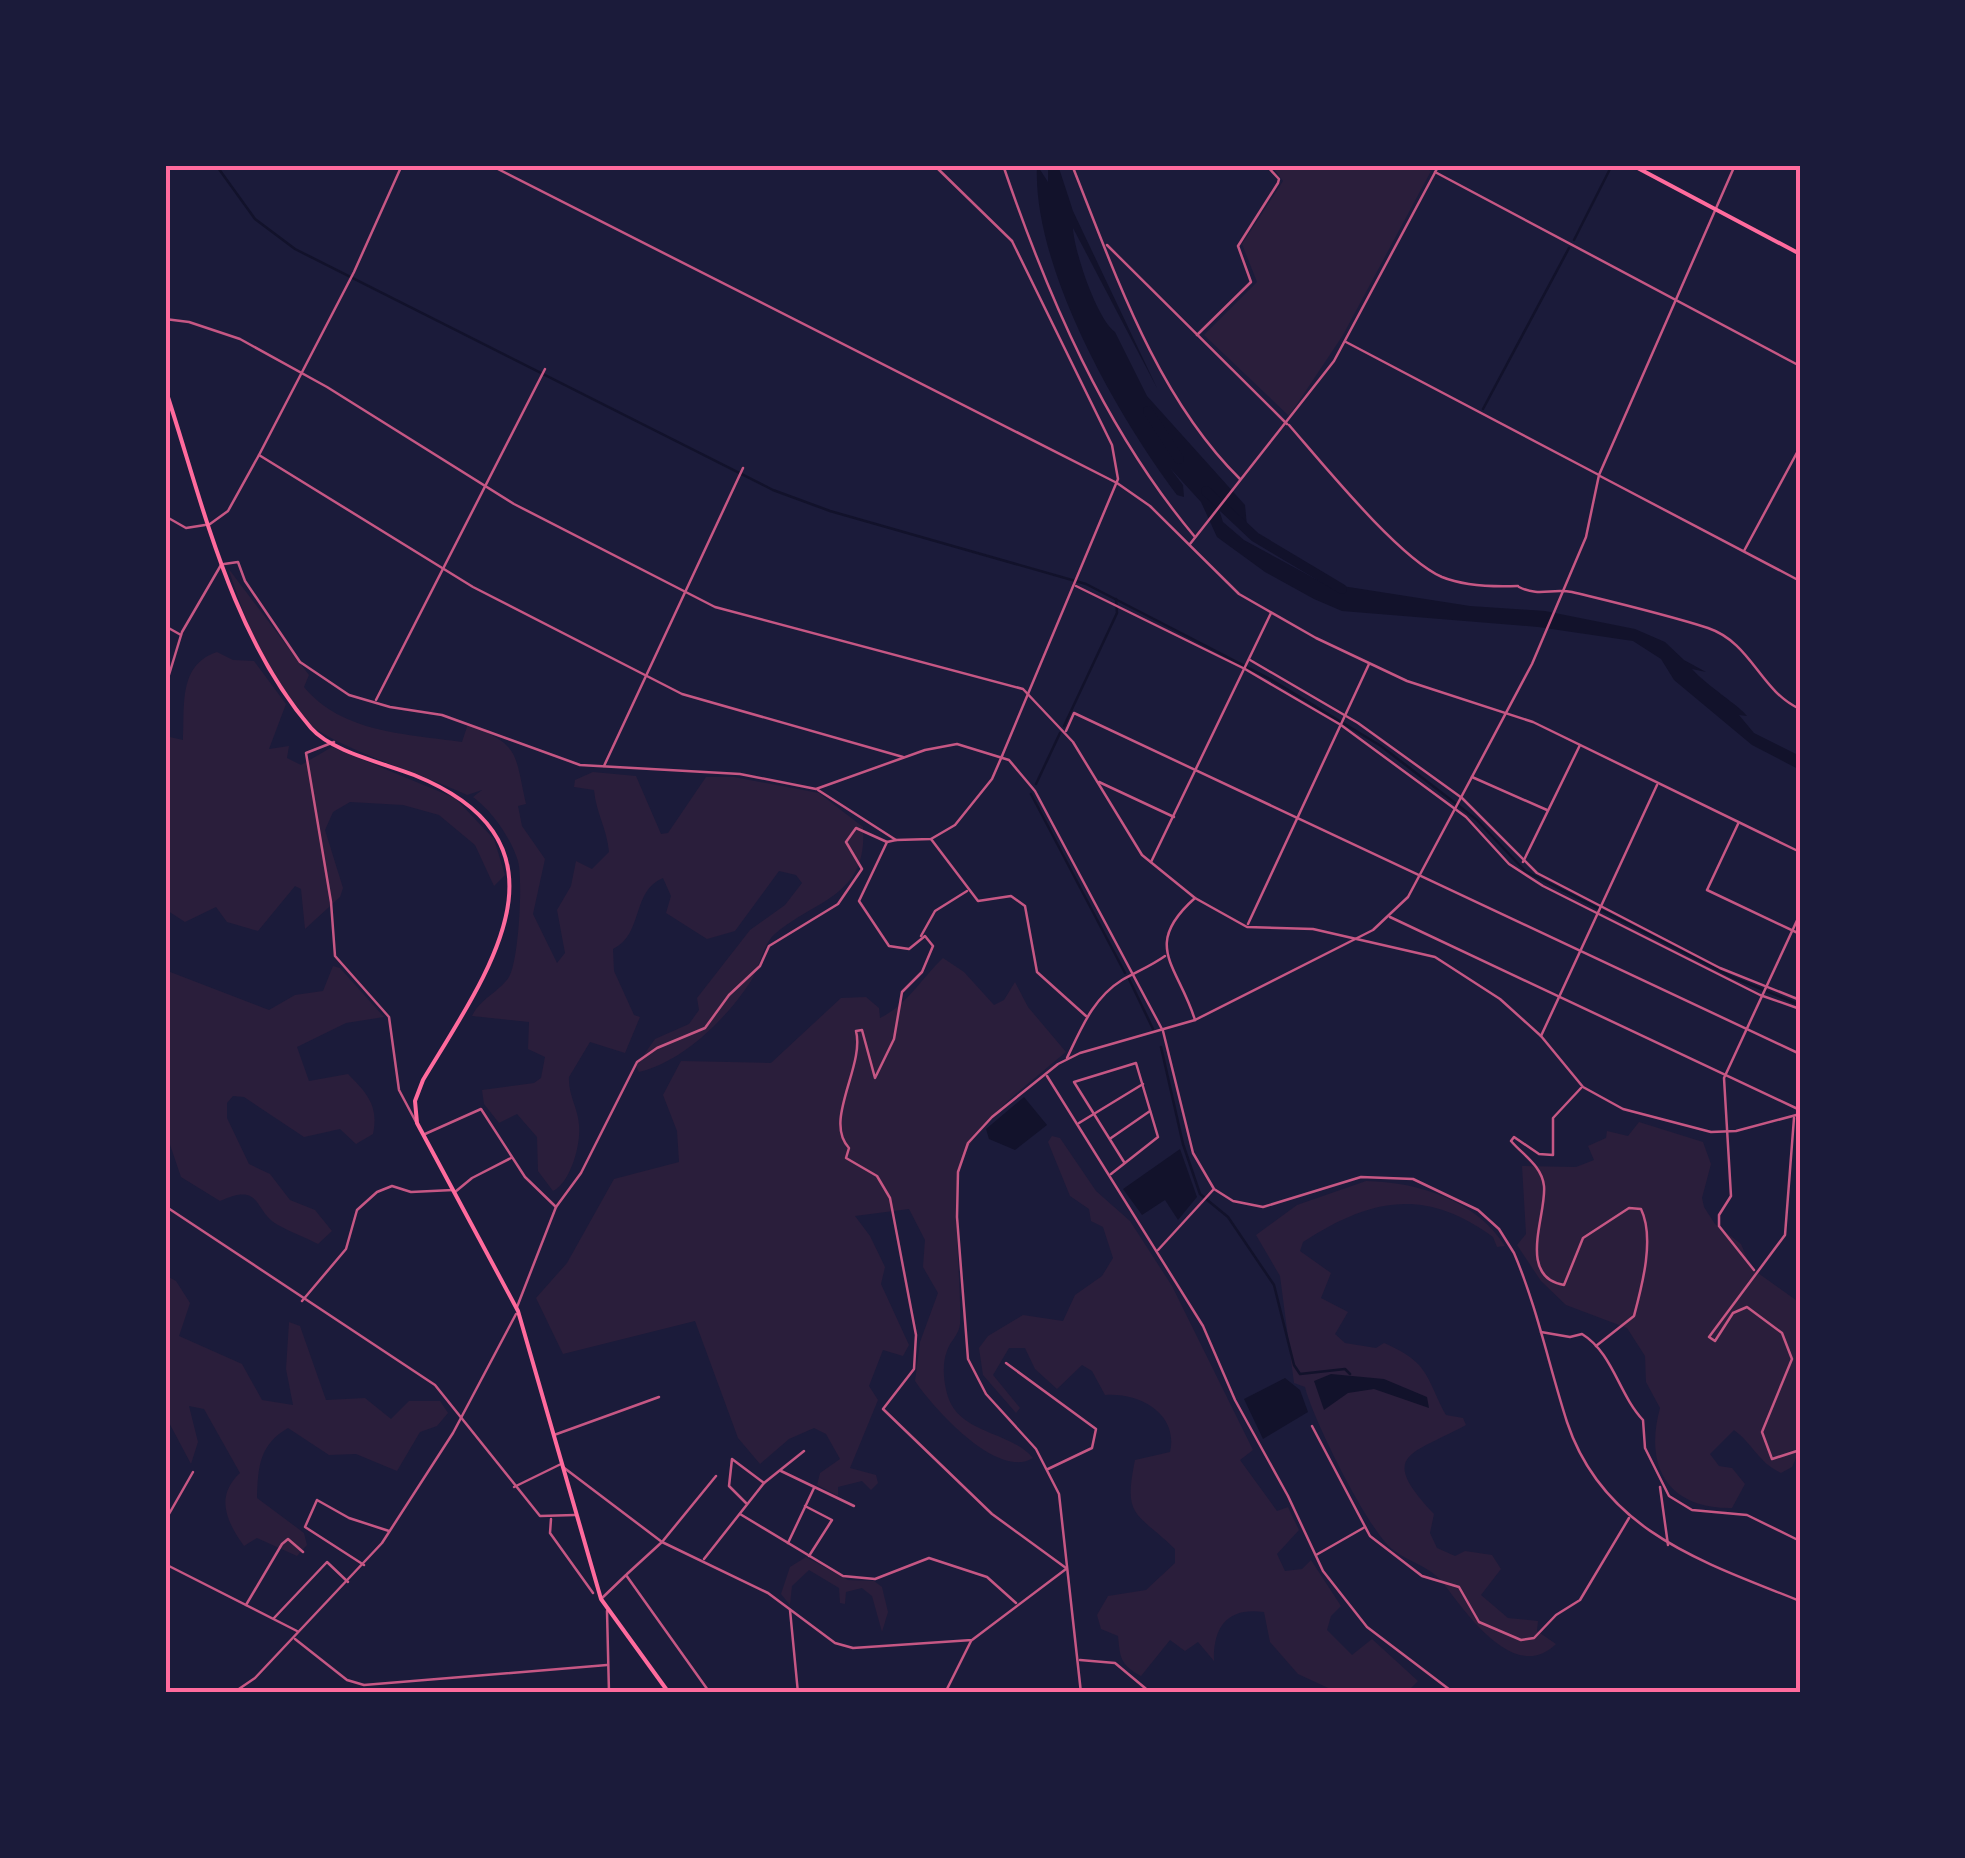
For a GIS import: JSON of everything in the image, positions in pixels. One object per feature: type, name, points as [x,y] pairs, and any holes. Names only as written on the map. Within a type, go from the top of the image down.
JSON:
[{"type":"main road","points":[[1632,165],[1800,254]]},
{"type":"main road","points":[[165,388],[252,640],[280,689],[315,732],[468,800],[503,848],[510,874],[501,944],[423,1080],[415,1101],[417,1122],[517,1310],[601,1600],[669,1693]]},
{"type":"street","points":[[165,516],[186,528],[210,524],[228,511],[354,272],[402,165]]},
{"type":"street","points":[[490,165],[1117,483],[1150,506],[1230,588],[1271,613],[1407,681],[1505,714],[1580,745],[1800,852]]},
{"type":"street","points":[[233,1693],[255,1678],[364,1565],[390,1532],[462,1417],[517,1310],[556,1207],[580,1173],[638,1062],[656,1048],[704,1028],[760,966],[768,946],[838,904],[862,869],[846,842],[852,830],[856,828],[887,842],[931,840],[954,825],[992,779],[1117,483],[1112,444],[1012,241],[934,165]]},
{"type":"street","points":[[1003,165],[1066,324],[1114,424],[1196,535]]},
{"type":"street","points":[[1072,165],[1171,388],[1198,432],[1241,481]]},
{"type":"street","points":[[1196,334],[1251,282],[1238,246],[1278,184],[1279,178],[1266,165]]},
{"type":"street","points":[[1189,545],[1287,424],[1345,342],[1439,165]]},
{"type":"street","points":[[1081,1693],[1059,1494],[1048,1469],[971,1370],[957,1218],[958,1172],[968,1143],[992,1117],[1067,1060],[1196,1020],[1390,917],[1420,875],[1532,664],[1586,537],[1599,475],[1735,165]]},
{"type":"street","points":[[1436,172],[1800,366]]},
{"type":"street","points":[[1104,244],[1428,569],[1456,581],[1518,586],[1537,594],[1562,591],[1716,632],[1748,654],[1777,696],[1800,709]]},
{"type":"street","points":[[165,319],[189,322],[240,339],[484,485],[686,592],[733,612],[1022,689],[1065,733],[1151,863],[1194,898],[1247,927],[1313,930],[1435,956],[1500,999],[1541,1036],[1583,1087],[1623,1110],[1726,1132],[1800,1112],[1390,917]]},
{"type":"street","points":[[1345,342],[1800,581]]},
{"type":"street","points":[[376,702],[545,369]]},
{"type":"street","points":[[1744,551],[1800,447]]},
{"type":"street","points":[[259,454],[443,568],[647,676],[707,702],[905,758]]},
{"type":"street","points":[[603,768],[743,468]]},
{"type":"street","points":[[165,688],[181,636],[206,585],[223,564],[238,562],[245,582],[300,662],[349,695],[442,715],[580,765],[740,774],[816,789],[896,840]]},
{"type":"street","points":[[1075,584],[1245,669],[1341,724],[1456,808],[1508,864],[1800,1009]]},
{"type":"street","points":[[1151,863],[1271,613]]},
{"type":"street","points":[[165,626],[181,636]]},
{"type":"street","points":[[1250,660],[1344,717],[1461,798],[1522,863],[1599,909],[1762,991],[1800,1000]]},
{"type":"street","points":[[1247,927],[1370,662]]},
{"type":"street","points":[[1065,733],[1074,713],[1800,1054]]},
{"type":"street","points":[[334,742],[306,753],[332,902],[336,956],[389,1016],[399,1090],[417,1122]]},
{"type":"street","points":[[816,789],[956,744],[1002,756],[1017,767],[1035,792],[1164,1031],[1194,1152],[1214,1189],[1233,1201],[1263,1206],[1361,1177],[1396,1176],[1431,1186],[1478,1210],[1508,1240],[1580,1453],[1597,1484],[1630,1518],[1668,1546],[1800,1601]]},
{"type":"street","points":[[1522,863],[1580,745]]},
{"type":"street","points":[[1472,777],[1548,811]]},
{"type":"street","points":[[1096,780],[1175,817]]},
{"type":"street","points":[[1541,1036],[1658,784]]},
{"type":"street","points":[[1738,824],[1707,890],[1800,934]]},
{"type":"street","points":[[931,840],[978,901],[1011,896],[1026,906],[1038,972],[1086,1016]]},
{"type":"street","points":[[887,842],[860,901],[889,946],[900,951],[920,939],[930,938],[933,946],[922,972],[904,986],[895,1018],[894,1040],[876,1078],[862,1030],[856,1031],[848,1100],[839,1126],[840,1138],[849,1148],[846,1158],[877,1176],[890,1198],[916,1335],[914,1369],[883,1409],[992,1514],[1068,1568]]},
{"type":"street","points":[[920,939],[935,910],[968,890]]},
{"type":"street","points":[[1194,898],[1165,933],[1165,956],[1186,992],[1196,1020]]},
{"type":"street","points":[[1755,1271],[1719,1226],[1719,1215],[1731,1196],[1725,1074],[1800,914]]},
{"type":"street","points":[[1067,1060],[1086,1016],[1122,980],[1165,956]]},
{"type":"street","points":[[1110,1176],[1158,1137],[1136,1063],[1074,1082],[1124,1162]]},
{"type":"street","points":[[1045,1074],[1203,1326],[1235,1400],[1340,1598],[1367,1627],[1454,1693]]},
{"type":"street","points":[[1078,1124],[1144,1084]]},
{"type":"street","points":[[1583,1087],[1554,1115],[1553,1154],[1538,1154],[1514,1137],[1512,1141],[1535,1165],[1543,1183],[1536,1246],[1542,1269],[1551,1281],[1564,1285],[1583,1238],[1628,1208],[1637,1206],[1646,1218],[1648,1238],[1634,1316],[1596,1346]]},
{"type":"street","points":[[424,1134],[481,1109],[512,1158],[542,1196],[556,1207]]},
{"type":"street","points":[[1110,1139],[1151,1110]]},
{"type":"street","points":[[1794,1116],[1788,1225],[1710,1337],[1715,1341],[1734,1313],[1747,1307],[1782,1334],[1792,1358],[1762,1432],[1772,1459],[1800,1450]]},
{"type":"street","points":[[302,1301],[346,1249],[358,1210],[377,1192],[392,1186],[411,1192],[455,1191],[512,1158]]},
{"type":"street","points":[[1157,1251],[1214,1189]]},
{"type":"street","points":[[165,1206],[302,1301],[435,1386],[540,1516],[551,1519],[576,1515]]},
{"type":"street","points":[[1540,1332],[1570,1338],[1582,1334],[1596,1346],[1620,1381],[1630,1407],[1644,1420],[1645,1448],[1660,1485],[1668,1546]]},
{"type":"street","points":[[1006,1363],[1096,1429],[1092,1448],[1048,1469]]},
{"type":"street","points":[[554,1434],[660,1397]]},
{"type":"street","points":[[1312,1426],[1370,1536],[1395,1560],[1422,1576],[1458,1588],[1479,1622],[1529,1640],[1556,1614],[1580,1600],[1630,1518]]},
{"type":"street","points":[[703,1560],[764,1483],[804,1451]]},
{"type":"street","points":[[747,1504],[729,1486],[732,1459],[764,1483]]},
{"type":"street","points":[[514,1487],[563,1466],[662,1542],[703,1560],[790,1609],[844,1647],[972,1640]]},
{"type":"street","points":[[780,1470],[854,1506]]},
{"type":"street","points":[[165,1520],[193,1472]]},
{"type":"street","points":[[601,1600],[662,1542],[716,1476]]},
{"type":"street","points":[[1660,1485],[1692,1510],[1747,1515],[1800,1540]]},
{"type":"street","points":[[788,1543],[815,1487]]},
{"type":"street","points":[[364,1565],[306,1527],[316,1500],[348,1518],[390,1532]]},
{"type":"street","points":[[806,1506],[832,1520],[808,1557]]},
{"type":"street","points":[[740,1514],[843,1576],[875,1578],[928,1558],[988,1577],[1017,1604]]},
{"type":"street","points":[[551,1519],[550,1533],[593,1592]]},
{"type":"street","points":[[1315,1556],[1367,1526]]},
{"type":"street","points":[[246,1606],[282,1544],[288,1539],[303,1552]]},
{"type":"street","points":[[273,1619],[327,1562],[348,1582]]},
{"type":"street","points":[[165,1564],[299,1632]]},
{"type":"street","points":[[945,1693],[972,1640],[1068,1568]]},
{"type":"street","points":[[626,1576],[710,1693]]},
{"type":"street","points":[[790,1609],[798,1693]]},
{"type":"street","points":[[607,1611],[609,1693]]},
{"type":"street","points":[[294,1638],[347,1680],[364,1685],[607,1665]]},
{"type":"street","points":[[1077,1660],[1104,1658],[1151,1693]]},
{"type":"shaded area","points":[[1037,165],[1048,182],[1048,165],[1058,165],[1073,211],[1157,388],[1073,228],[1082,268],[1101,314],[1115,332],[1147,396],[1245,505],[1247,526],[1216,500],[1223,522],[1244,540],[1323,583],[1470,606],[1545,611],[1635,629],[1665,642],[1684,660],[1706,672],[1692,669],[1747,716],[1739,715],[1754,733],[1800,756],[1800,770],[1752,745],[1674,680],[1661,659],[1633,641],[1538,627],[1342,611],[1265,572],[1217,537],[1201,502],[1170,468],[1183,485],[1184,497],[1177,495],[1153,462],[1082,338],[1048,248],[1039,205]]},
{"type":"shaded area","points":[[1271,165],[1419,165],[1431,171],[1343,335],[1289,416],[1204,335],[1257,282],[1242,244],[1283,181]]},
{"type":"shaded area","points":[[228,568],[309,675],[304,687],[337,714],[377,729],[462,742],[468,724],[497,738],[512,752],[526,804],[518,806],[522,826],[545,859],[533,914],[557,963],[565,953],[557,910],[571,886],[576,861],[592,869],[609,852],[594,790],[574,787],[575,780],[593,772],[636,776],[661,834],[668,833],[706,777],[734,777],[819,793],[863,827],[862,850],[848,882],[772,937],[751,981],[702,1037],[672,1058],[639,1072],[636,1066],[655,1039],[689,1024],[699,1010],[697,998],[750,930],[785,905],[802,883],[796,875],[779,871],[735,931],[707,939],[666,913],[671,896],[663,878],[646,892],[629,933],[613,949],[614,971],[634,1015],[640,1017],[625,1053],[590,1042],[569,1077],[578,1119],[578,1142],[570,1171],[553,1191],[538,1171],[537,1137],[517,1114],[499,1123],[484,1104],[482,1090],[534,1083],[541,1078],[545,1057],[528,1049],[529,1022],[472,1016],[505,983],[512,968],[518,938],[520,885],[518,861],[511,843],[494,817],[473,797],[482,790],[467,795],[357,751],[305,720],[268,667]]},
{"type":"shaded area","points":[[217,652],[233,660],[254,661],[286,704],[269,749],[289,746],[287,758],[301,765],[332,747],[455,798],[494,839],[505,875],[494,886],[475,845],[439,815],[403,805],[350,802],[333,812],[325,830],[343,888],[340,897],[305,929],[301,889],[295,886],[258,931],[227,922],[216,907],[185,922],[165,909],[165,736],[183,740],[184,700],[190,676],[204,658]]},
{"type":"shaded area","points":[[943,958],[964,972],[994,1005],[1004,1000],[1015,982],[1028,1007],[1066,1052],[984,1125],[964,1155],[957,1188],[960,1324],[945,1357],[947,1392],[958,1414],[968,1422],[1014,1443],[1033,1458],[1019,1462],[985,1451],[951,1423],[915,1381],[920,1342],[938,1293],[923,1267],[925,1240],[909,1209],[855,1216],[885,1267],[881,1284],[909,1345],[903,1356],[883,1350],[869,1386],[878,1400],[850,1468],[876,1475],[878,1483],[871,1490],[862,1481],[838,1487],[838,1496],[817,1485],[820,1473],[840,1459],[826,1434],[814,1428],[789,1439],[760,1464],[738,1438],[695,1321],[563,1354],[536,1298],[567,1263],[614,1179],[679,1162],[677,1131],[663,1095],[681,1061],[771,1063],[841,998],[866,997],[879,1008],[880,1018],[890,1013]]},
{"type":"shaded area","points":[[333,966],[340,968],[384,1017],[346,1023],[297,1047],[309,1081],[348,1074],[361,1087],[373,1108],[373,1134],[356,1144],[340,1129],[304,1137],[244,1097],[233,1096],[227,1103],[227,1118],[249,1164],[270,1174],[290,1200],[315,1210],[332,1231],[318,1244],[271,1220],[251,1196],[244,1194],[220,1201],[181,1177],[165,1130],[165,970],[269,1010],[295,995],[323,991]]},
{"type":"shaded area","points":[[1024,1097],[1047,1125],[1015,1150],[989,1139],[986,1129]]},
{"type":"shaded area","points":[[1639,1122],[1703,1142],[1711,1164],[1702,1198],[1704,1207],[1715,1224],[1741,1244],[1751,1268],[1800,1303],[1800,1449],[1792,1467],[1781,1473],[1734,1430],[1710,1454],[1719,1466],[1732,1468],[1745,1484],[1732,1508],[1691,1501],[1666,1480],[1655,1448],[1660,1408],[1646,1382],[1645,1356],[1627,1328],[1566,1305],[1541,1281],[1517,1245],[1526,1234],[1522,1166],[1576,1167],[1594,1160],[1588,1146],[1606,1138],[1607,1131],[1628,1136]]},
{"type":"shaded area","points":[[1052,1136],[1060,1138],[1096,1191],[1130,1221],[1172,1286],[1253,1450],[1240,1460],[1277,1511],[1288,1507],[1299,1530],[1277,1554],[1285,1571],[1302,1569],[1311,1560],[1341,1606],[1331,1616],[1327,1630],[1352,1655],[1372,1639],[1418,1681],[1406,1693],[1339,1693],[1298,1674],[1270,1642],[1264,1612],[1241,1613],[1225,1621],[1216,1638],[1214,1661],[1198,1642],[1185,1651],[1170,1640],[1141,1676],[1122,1660],[1118,1636],[1101,1629],[1097,1615],[1108,1596],[1146,1590],[1175,1563],[1175,1549],[1142,1520],[1132,1504],[1131,1493],[1135,1460],[1170,1452],[1168,1426],[1162,1416],[1142,1401],[1105,1395],[1092,1371],[1082,1365],[1057,1389],[1035,1369],[1025,1348],[1009,1348],[993,1375],[1020,1408],[1016,1413],[983,1375],[979,1348],[988,1336],[1023,1315],[1063,1321],[1075,1295],[1102,1276],[1113,1258],[1103,1227],[1091,1221],[1089,1209],[1070,1196],[1048,1142]]},
{"type":"shaded area","points":[[1180,1149],[1197,1197],[1178,1220],[1165,1200],[1142,1215],[1123,1189]]},
{"type":"shaded area","points":[[1366,1181],[1406,1185],[1462,1205],[1493,1230],[1505,1246],[1497,1247],[1493,1237],[1444,1210],[1398,1204],[1375,1208],[1328,1227],[1303,1242],[1300,1251],[1331,1273],[1321,1298],[1348,1312],[1335,1334],[1345,1343],[1376,1348],[1384,1343],[1410,1357],[1424,1372],[1446,1415],[1463,1418],[1466,1425],[1408,1458],[1407,1479],[1434,1514],[1430,1533],[1437,1548],[1455,1556],[1465,1551],[1492,1555],[1501,1569],[1481,1595],[1508,1618],[1538,1621],[1537,1631],[1556,1644],[1540,1654],[1524,1656],[1492,1639],[1438,1577],[1392,1549],[1382,1538],[1342,1472],[1305,1387],[1294,1383],[1280,1276],[1256,1235],[1297,1205]]},
{"type":"shaded area","points":[[165,1275],[176,1281],[190,1303],[179,1336],[242,1364],[262,1400],[293,1405],[286,1369],[289,1322],[300,1326],[326,1400],[365,1398],[391,1419],[409,1401],[440,1401],[448,1413],[437,1426],[420,1432],[397,1471],[356,1454],[329,1455],[288,1428],[271,1442],[262,1458],[257,1498],[304,1533],[307,1545],[297,1556],[257,1538],[244,1546],[226,1509],[228,1491],[240,1473],[204,1409],[189,1406],[198,1442],[191,1464],[165,1415]]},
{"type":"shaded area","points":[[1331,1374],[1384,1379],[1427,1397],[1429,1408],[1374,1389],[1348,1393],[1324,1410],[1314,1381]]},
{"type":"shaded area","points":[[1285,1378],[1300,1390],[1308,1412],[1263,1439],[1244,1399]]},
{"type":"shaded area","points":[[806,1557],[848,1580],[874,1581],[882,1587],[888,1612],[882,1632],[872,1596],[862,1588],[846,1592],[845,1604],[840,1603],[839,1588],[809,1570],[792,1586],[790,1605],[781,1594],[790,1567]]},
{"type":"waterway","points":[[216,165],[255,219],[295,249],[773,490],[830,511],[1086,584],[1270,679],[1381,746],[1477,820],[1525,871],[1732,977],[1800,1005]]},
{"type":"waterway","points":[[1574,240],[1612,165]]},
{"type":"waterway","points":[[1483,409],[1569,248]]},
{"type":"waterway","points":[[1148,411],[1179,459]]},
{"type":"waterway","points":[[1206,491],[1255,537],[1342,589]]},
{"type":"waterway","points":[[1064,726],[1117,613],[1116,599]]},
{"type":"waterway","points":[[1036,784],[1060,733]]},
{"type":"waterway","points":[[1031,794],[1125,973]]},
{"type":"waterway","points":[[1129,979],[1153,1029]]},
{"type":"waterway","points":[[1161,1047],[1183,1144],[1200,1194],[1228,1217],[1274,1285],[1294,1365],[1300,1374],[1345,1369],[1350,1374]]}]
